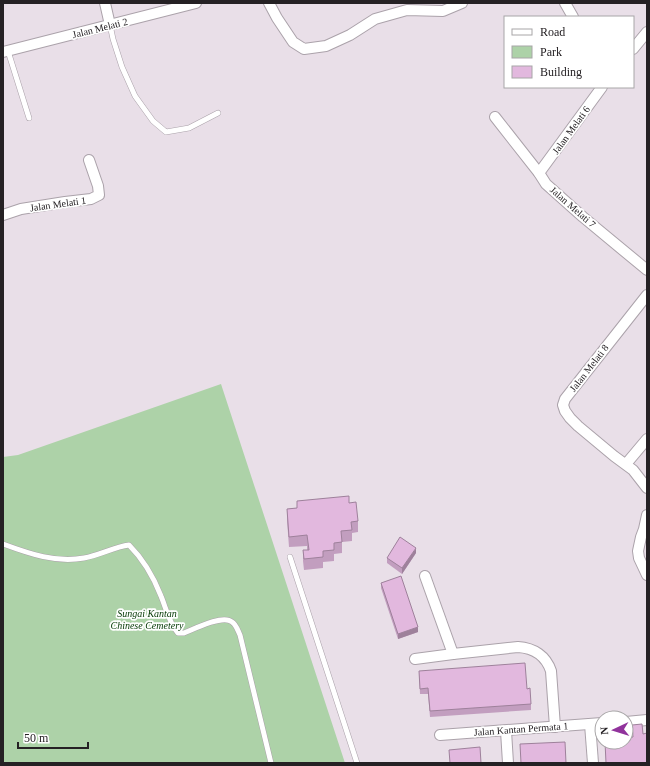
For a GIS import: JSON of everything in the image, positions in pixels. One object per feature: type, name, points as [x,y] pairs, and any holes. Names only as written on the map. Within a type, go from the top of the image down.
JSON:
[{"type":"street","points":[[105,3],[110,25]]},
{"type":"street","name":"Jalan Melati 2","points":[[4,51],[196,3]]},
{"type":"street","points":[[269,3],[292,42],[304,49],[326,46],[350,35],[375,19],[407,10],[442,11],[462,3]]},
{"type":"street","points":[[565,3],[572,16]]},
{"type":"street","points":[[634,48],[647,32]]},
{"type":"street","name":"Jalan Melati 6","points":[[539,173],[601,88]]},
{"type":"street","name":"Jalan Melati 7","points":[[495,117],[546,184],[647,270]]},
{"type":"street","name":"Jalan Melati 1","points":[[3,215],[21,209],[91,199],[99,195],[98,186],[89,160]]},
{"type":"street","name":"Jalan Melati 8","points":[[626,464],[578,426],[565,411],[563,405],[565,398],[647,295]]},
{"type":"street","points":[[647,439],[626,464],[633,470],[647,488]]},
{"type":"street","points":[[647,516],[638,551],[639,558],[647,575]]},
{"type":"street","points":[[425,576],[453,654]]},
{"type":"street","points":[[415,659],[518,647],[536,651],[544,658],[550,667],[555,727]]},
{"type":"street","points":[[634,721],[647,720]]},
{"type":"street","points":[[590,724],[593,763]]},
{"type":"street","name":"Jalan Kantan Permata 1","points":[[440,736],[594,724]]},
{"type":"street","points":[[506,731],[508,763]]},
{"type":"lane","points":[[110,25],[122,67],[135,96],[153,121],[166,132],[189,128],[218,113]]},
{"type":"lane","points":[[4,51],[29,118]]},
{"type":"lane","points":[[3,544],[32,554],[58,559],[86,558],[129,545],[147,568],[174,628],[178,633],[184,633],[218,620],[229,620],[233,622],[240,635],[271,763]]},
{"type":"lane","points":[[290,557],[357,763]]},
{"type":"green space","name":"Sungai Kantan Chinese Cemetery","points":[[221,384],[345,763],[3,763],[3,457],[18,455]]},
{"type":"building","points":[[349,496],[349,503],[356,502],[358,521],[351,522],[352,530],[341,531],[342,542],[334,543],[334,550],[323,551],[323,557],[304,559],[303,550],[309,550],[307,535],[289,537],[287,509],[297,508],[297,501]]},
{"type":"building","points":[[400,537],[416,548],[402,568],[387,558]]},
{"type":"building","points":[[401,576],[418,627],[398,634],[381,583]]},
{"type":"building","points":[[525,663],[527,689],[530,688],[531,704],[430,711],[428,688],[420,689],[419,671]]},
{"type":"building","points":[[642,724],[643,734],[647,733],[647,763],[606,763],[605,750],[634,750],[634,725]]},
{"type":"building","points":[[565,742],[566,763],[521,763],[520,744]]},
{"type":"building","points":[[480,747],[481,763],[450,763],[449,750]]}]
